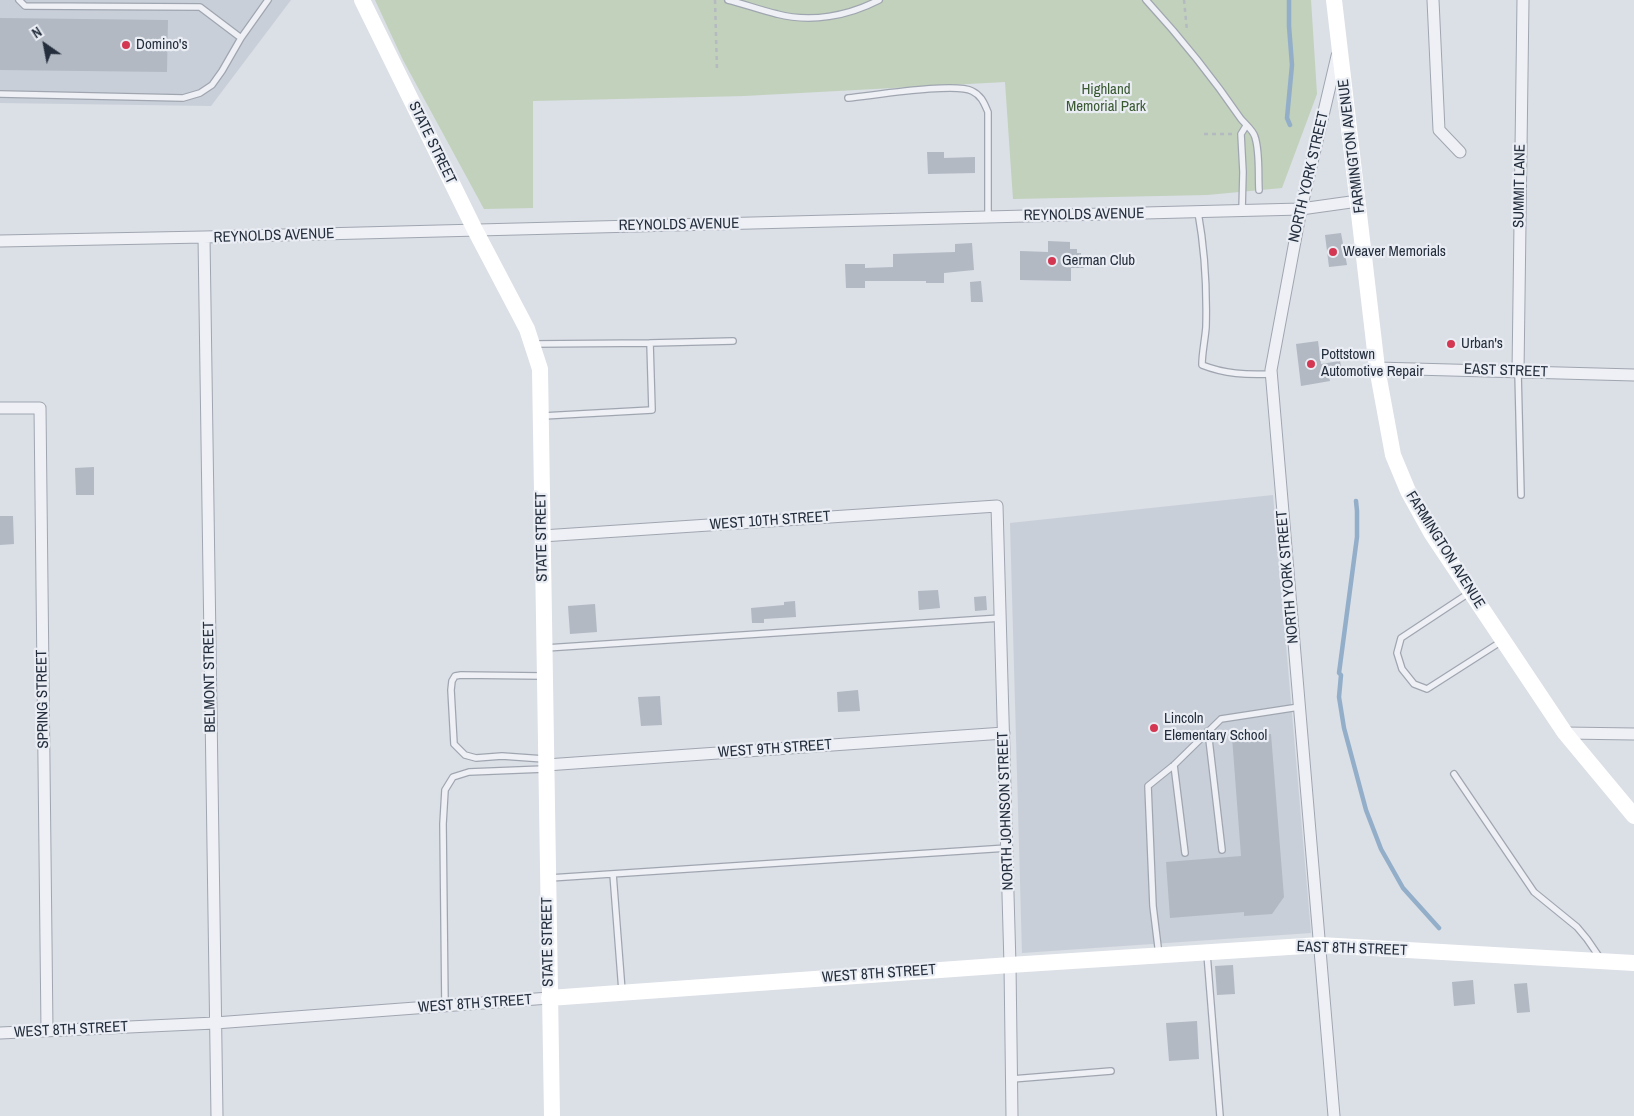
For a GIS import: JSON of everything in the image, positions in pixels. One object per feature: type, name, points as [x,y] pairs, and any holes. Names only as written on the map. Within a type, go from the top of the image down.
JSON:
[{"type":"street","name":"STATE STREET","points":[[362,0],[474,230],[527,329],[540,369],[552,1116]]},
{"type":"street","name":"FARMINGTON AVENUE","points":[[1334,0],[1377,368],[1393,455],[1408,491],[1432,534],[1565,733],[1634,816]]},
{"type":"street","points":[[1433,0],[1439,130],[1460,152]]},
{"type":"street","name":"SUMMIT LANE","points":[[1518,372],[1523,0]]},
{"type":"street","name":"NORTH YORK STREET","points":[[1334,1116],[1271,370],[1340,44]]},
{"type":"street","name":"REYNOLDS AVENUE","points":[[0,241],[204,238],[1242,211],[1305,209],[1358,201]]},
{"type":"street","name":"BELMONT STREET","points":[[204,238],[217,1116]]},
{"type":"street","name":"EAST STREET","points":[[1377,368],[1634,375]]},
{"type":"street","name":"SPRING STREET","points":[[0,408],[40,408],[47,1030]]},
{"type":"street","name":"WEST 10TH STREET","points":[[542,536],[997,506]]},
{"type":"street","name":"NORTH JOHNSON STREET","points":[[997,506],[1010,965],[1012,1116]]},
{"type":"street","name":"WEST 9TH STREET","points":[[546,764],[1004,733]]},
{"type":"street","points":[[1565,733],[1634,734]]},
{"type":"street","name":"EAST 8TH STREET","points":[[1010,965],[1320,945],[1634,963]]},
{"type":"street","name":"WEST 8TH STREET","points":[[0,1033],[215,1024],[1010,965]]},
{"type":"lane","points":[[19,0],[25,6],[200,3],[241,38]]},
{"type":"lane","points":[[0,94],[183,98],[200,93],[212,85],[241,38],[268,0]]},
{"type":"lane","points":[[728,0],[777,14],[809,19],[826,17],[866,7],[879,0]]},
{"type":"lane","points":[[1146,0],[1190,52],[1254,134],[1257,146],[1259,190]]},
{"type":"lane","points":[[848,98],[946,87],[971,90],[983,99],[988,112],[988,217]]},
{"type":"lane","points":[[1242,211],[1243,172],[1241,134],[1246,126]]},
{"type":"lane","points":[[1198,212],[1207,284],[1206,329],[1202,366],[1218,372],[1249,375],[1271,374]]},
{"type":"lane","points":[[532,344],[733,341]]},
{"type":"lane","points":[[540,416],[652,410],[650,343]]},
{"type":"lane","points":[[1518,372],[1521,495]]},
{"type":"lane","points":[[1471,592],[1401,638],[1397,653],[1402,668],[1414,684],[1427,689],[1503,640]]},
{"type":"lane","points":[[544,648],[1000,618]]},
{"type":"lane","points":[[544,676],[461,675],[455,676],[452,681],[451,690],[454,744],[465,755],[476,758],[502,756],[546,764]]},
{"type":"lane","points":[[1159,956],[1153,906],[1148,786],[1174,765],[1221,719],[1299,707]]},
{"type":"lane","points":[[1208,731],[1222,850]]},
{"type":"lane","points":[[445,1006],[443,824],[445,790],[454,777],[469,772],[546,764]]},
{"type":"lane","points":[[1174,765],[1185,853]]},
{"type":"lane","points":[[1454,774],[1530,887],[1543,901],[1577,928],[1602,961]]},
{"type":"lane","points":[[547,878],[1007,848]]},
{"type":"lane","points":[[613,874],[622,993]]},
{"type":"lane","points":[[1206,952],[1220,1116]]},
{"type":"lane","points":[[1012,1079],[1110,1071]]},
{"type":"path","points":[[715,0],[717,71]]},
{"type":"path","points":[[1184,0],[1190,52]]},
{"type":"path","points":[[1204,134],[1241,134]]},
{"type":"shaded area","points":[[0,0],[291,0],[211,106],[0,103]]},
{"type":"shaded area","name":"Lincoln Elementary School","points":[[1273,495],[1311,933],[1022,953],[1010,523]]},
{"type":"green space","name":"Highland Memorial Park","points":[[375,0],[1311,0],[1317,94],[1282,188],[1207,195],[1013,199],[1005,82],[744,96],[533,101],[533,208],[484,209],[403,60]]},
{"type":"building","points":[[0,18],[168,20],[167,72],[0,70]]},
{"type":"building","points":[[927,152],[944,152],[944,158],[975,157],[975,173],[928,174]]},
{"type":"building","points":[[1341,233],[1347,265],[1329,267],[1325,235]]},
{"type":"building","name":"German Club","points":[[1048,241],[1070,242],[1070,249],[1077,249],[1077,253],[1081,253],[1081,256],[1084,256],[1084,268],[1071,268],[1071,281],[1020,280],[1020,251],[1048,252]]},
{"type":"building","points":[[972,243],[974,270],[944,273],[944,283],[926,283],[926,281],[865,281],[865,288],[846,288],[845,264],[865,264],[865,268],[893,267],[893,254],[955,252],[955,244]]},
{"type":"building","points":[[981,281],[983,302],[971,302],[970,282]]},
{"type":"building","points":[[1318,341],[1321,364],[1340,361],[1343,376],[1329,377],[1330,381],[1301,386],[1296,344]]},
{"type":"building","points":[[94,467],[94,495],[76,495],[75,468]]},
{"type":"building","points":[[0,516],[13,516],[14,544],[0,545]]},
{"type":"building","points":[[938,590],[940,608],[919,610],[918,591]]},
{"type":"building","points":[[986,596],[987,610],[975,611],[974,597]]},
{"type":"building","points":[[795,601],[796,617],[764,619],[764,623],[752,623],[751,608],[784,605],[784,602]]},
{"type":"building","points":[[595,604],[597,632],[570,634],[568,606]]},
{"type":"building","points":[[858,690],[860,711],[838,712],[837,692]]},
{"type":"building","points":[[660,696],[662,725],[641,726],[638,697]]},
{"type":"building","name":"Lincoln Elementary School","points":[[1271,734],[1284,897],[1272,914],[1244,916],[1244,912],[1170,918],[1166,862],[1241,856],[1232,737]]},
{"type":"building","points":[[1233,965],[1235,994],[1217,995],[1215,966]]},
{"type":"building","points":[[1473,980],[1475,1004],[1454,1006],[1452,982]]},
{"type":"building","points":[[1527,983],[1530,1012],[1517,1013],[1514,984]]},
{"type":"building","points":[[1197,1021],[1199,1059],[1169,1061],[1166,1023]]},
{"type":"waterway","points":[[1289,0],[1292,65],[1287,118],[1290,125]]},
{"type":"waterway","points":[[1356,501],[1357,537],[1339,673],[1341,675],[1339,697],[1344,728],[1366,810],[1381,849],[1403,888],[1439,928]]},
{"type":"place","name":"Domino's","points":[[126,45]]},
{"type":"place","name":"Weaver Memorials","points":[[1333,252]]},
{"type":"place","name":"German Club","points":[[1052,261]]},
{"type":"place","name":"Urban's","points":[[1451,344]]},
{"type":"place","name":"Pottstown Automotive Repair","points":[[1311,364]]},
{"type":"place","name":"Lincoln Elementary School","points":[[1154,728]]}]
